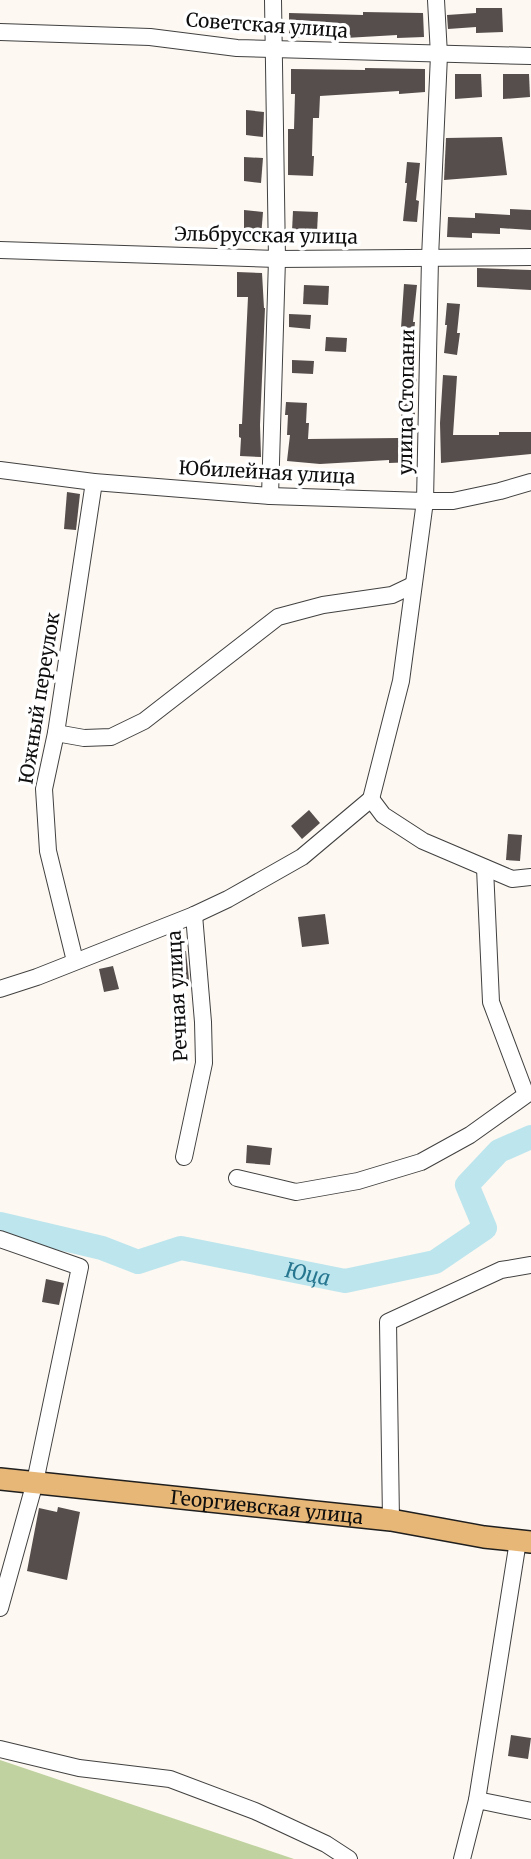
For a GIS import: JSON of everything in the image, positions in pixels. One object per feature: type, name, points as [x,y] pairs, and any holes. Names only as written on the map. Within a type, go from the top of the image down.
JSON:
[{"type":"main road","name":"Георгиевская улица","points":[[0,1479],[391,1520],[525,1542]]},
{"type":"street","points":[[270,496],[277,259],[273,0]]},
{"type":"street","name":"улица Стопани","points":[[371,799],[401,681],[425,501],[430,258],[439,55],[436,0]]},
{"type":"street","name":"Советская улица","points":[[0,32],[150,37],[237,48],[531,56]]},
{"type":"street","name":"Эльбрусская улица","points":[[0,250],[277,259],[531,257]]},
{"type":"street","name":"Юбилейная улица","points":[[0,470],[270,496],[425,501],[453,501],[531,482]]},
{"type":"street","name":"Южный переулок","points":[[75,961],[48,851],[44,789],[56,733],[94,481]]},
{"type":"street","points":[[56,733],[84,738],[111,737],[144,721],[278,617],[323,605],[392,595],[413,585]]},
{"type":"street","points":[[371,799],[383,814],[423,841],[512,879],[531,877]]},
{"type":"street","name":"Речная улица","points":[[0,989],[37,977],[228,899],[302,857],[371,799]]},
{"type":"street","points":[[237,1178],[296,1192],[358,1181],[421,1162],[470,1135],[526,1095],[491,1002],[485,868]]},
{"type":"street","name":"Речная улица","points":[[184,1157],[204,1063],[194,915]]},
{"type":"street","points":[[0,1238],[80,1267],[35,1482],[0,1608]]},
{"type":"street","points":[[391,1520],[388,1322],[501,1270],[531,1265]]},
{"type":"street","points":[[462,1859],[477,1800],[525,1542]]},
{"type":"street","points":[[0,1749],[79,1768],[170,1779],[255,1811],[326,1844],[349,1859]]},
{"type":"street","points":[[477,1800],[531,1811]]},
{"type":"green space","points":[[0,1760],[294,1859],[0,1859]]},
{"type":"building","points":[[476,8],[502,8],[503,32],[476,33],[476,27],[448,29],[447,15],[476,13]]},
{"type":"building","points":[[363,12],[423,13],[424,37],[397,38],[397,35],[289,38],[289,13],[363,15]]},
{"type":"building","points":[[291,69],[425,69],[425,92],[320,96],[319,118],[313,118],[313,176],[288,175],[288,129],[294,129],[295,94],[291,94]]},
{"type":"building","points":[[455,74],[481,74],[482,97],[455,99]]},
{"type":"building","points":[[503,74],[529,74],[530,97],[503,99]]},
{"type":"building","points":[[246,110],[264,112],[263,137],[246,135]]},
{"type":"building","points":[[502,137],[507,175],[444,180],[446,138]]},
{"type":"building","points":[[244,157],[263,158],[261,183],[244,181]]},
{"type":"building","points":[[407,162],[420,163],[416,200],[419,201],[417,222],[403,221]]},
{"type":"building","points":[[510,209],[531,210],[531,230],[500,228],[500,234],[472,233],[472,238],[447,237],[448,217],[475,218],[475,213],[510,215]]},
{"type":"building","points":[[244,210],[263,212],[261,237],[244,235]]},
{"type":"building","points":[[293,211],[318,212],[317,232],[292,231]]},
{"type":"building","points":[[477,268],[531,270],[531,290],[477,287]]},
{"type":"building","points":[[237,272],[262,273],[265,308],[261,457],[240,456],[239,424],[242,424],[248,297],[237,297]]},
{"type":"building","points":[[404,284],[417,285],[413,344],[400,343]]},
{"type":"building","points":[[304,285],[329,286],[328,305],[303,304]]},
{"type":"building","points":[[447,303],[460,304],[457,355],[444,353]]},
{"type":"building","points":[[289,314],[311,315],[310,329],[289,327]]},
{"type":"building","points":[[326,337],[347,338],[346,352],[325,351]]},
{"type":"building","points":[[292,360],[314,361],[313,374],[292,373]]},
{"type":"building","points":[[403,374],[417,375],[412,438],[415,438],[415,462],[389,463],[389,460],[320,464],[287,461],[290,435],[287,435],[286,402],[307,403],[308,439],[399,438]]},
{"type":"building","points":[[443,375],[457,376],[453,435],[531,432],[531,454],[441,463]]},
{"type":"building","points":[[67,492],[80,494],[76,530],[64,529]]},
{"type":"building","points":[[309,810],[320,823],[302,839],[291,826]]},
{"type":"building","points":[[508,834],[522,835],[520,861],[506,860]]},
{"type":"building","points":[[325,914],[329,944],[302,947],[298,917]]},
{"type":"building","points":[[186,951],[189,980],[180,982],[173,954]]},
{"type":"building","points":[[113,966],[119,989],[104,992],[99,969]]},
{"type":"building","points":[[247,1145],[272,1148],[270,1165],[246,1163]]},
{"type":"building","points":[[46,1279],[64,1283],[59,1305],[42,1302]]},
{"type":"building","points":[[58,1507],[80,1512],[67,1580],[27,1571],[39,1508],[57,1512]]},
{"type":"building","points":[[511,1735],[531,1738],[528,1759],[508,1756]]},
{"type":"waterway","name":"Юца","points":[[0,1224],[102,1248],[138,1262],[181,1248],[345,1281],[435,1262],[485,1228],[467,1185],[499,1151],[531,1137]]}]
